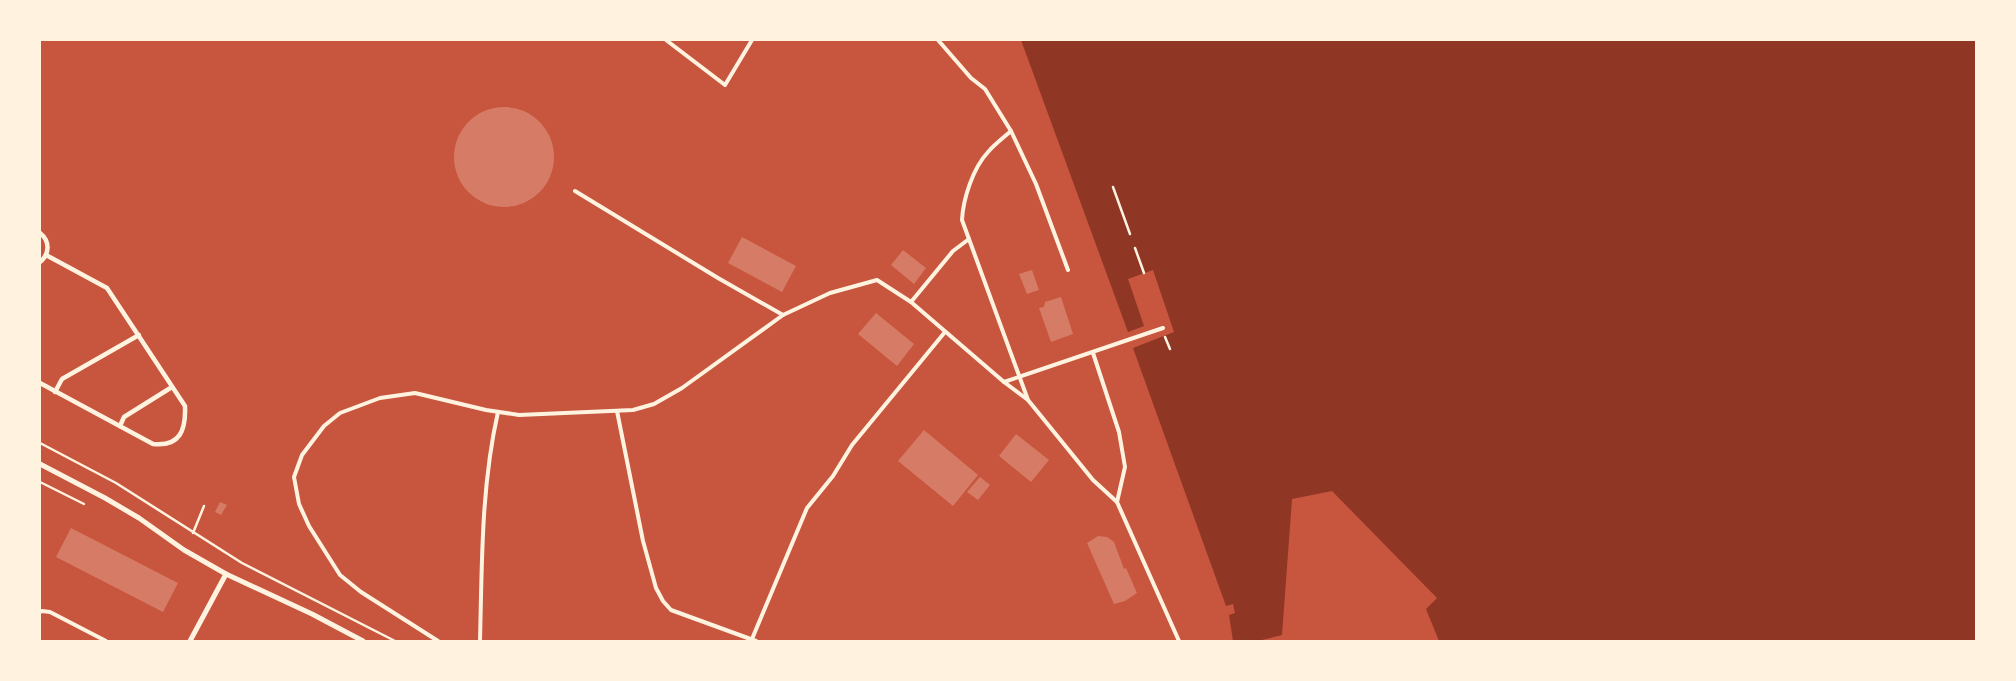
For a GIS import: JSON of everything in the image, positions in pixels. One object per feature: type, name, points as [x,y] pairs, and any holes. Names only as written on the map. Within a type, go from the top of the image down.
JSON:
[{"type":"street","points":[[40,233],[48,245],[46,256],[40,262]]},
{"type":"street","points":[[40,384],[153,444],[162,445],[170,442],[182,432],[186,424],[185,406],[107,288],[46,256]]},
{"type":"street","points":[[55,392],[62,379],[139,336]]},
{"type":"street","points":[[120,426],[124,417],[172,387]]},
{"type":"street","points":[[40,464],[139,518],[184,550],[226,574],[312,614],[363,641]]},
{"type":"street","points":[[190,641],[226,574]]},
{"type":"lane","points":[[666,40],[724,85],[752,40]]},
{"type":"lane","points":[[938,40],[971,78],[985,89],[1011,131],[1036,184],[1068,270]]},
{"type":"lane","points":[[1011,131],[987,153],[971,181],[963,207],[962,220],[1021,376],[1028,400]]},
{"type":"lane","points":[[575,191],[718,278],[783,315]]},
{"type":"lane","points":[[911,302],[953,251],[970,239]]},
{"type":"lane","points":[[438,641],[361,592],[340,574],[310,526],[300,504],[294,477],[302,455],[324,426],[340,413],[380,398],[415,393],[519,415],[633,410],[654,404],[682,388],[783,315],[830,293],[877,280],[911,302],[1004,382],[1028,400],[1093,480],[1118,502],[1179,641]]},
{"type":"lane","points":[[1004,382],[1164,328]]},
{"type":"lane","points":[[617,411],[643,540],[656,588],[663,601],[671,610],[754,640],[806,508],[833,476],[852,445],[945,332]]},
{"type":"lane","points":[[1092,353],[1119,432],[1125,468],[1118,502]]},
{"type":"lane","points":[[480,641],[484,506],[492,439],[498,412]]},
{"type":"lane","points":[[40,612],[50,612],[106,641]]},
{"type":"path","points":[[1113,187],[1130,234]]},
{"type":"path","points":[[1135,248],[1144,273]]},
{"type":"path","points":[[1164,336],[1170,349]]},
{"type":"path","points":[[40,443],[116,483],[242,563],[395,641]]},
{"type":"path","points":[[40,482],[84,504]]},
{"type":"path","points":[[193,533],[204,506]]},
{"type":"shaded area","points":[[1021,40],[1976,40],[1976,641],[1439,641],[1426,609],[1437,598],[1332,491],[1292,499],[1282,635],[1258,641],[1233,641],[1229,615],[1235,613],[1233,604],[1226,606],[1133,348],[1174,332],[1153,270],[1128,279],[1144,326],[1128,332]]},
{"type":"building","points":[[504,107],[523,111],[539,122],[550,138],[554,157],[550,176],[539,192],[523,203],[504,207],[485,203],[469,192],[458,176],[454,157],[458,138],[469,122],[485,111]]},
{"type":"building","points":[[742,237],[796,266],[782,292],[728,263]]},
{"type":"building","points":[[903,250],[926,268],[914,284],[891,265]]},
{"type":"building","points":[[1032,270],[1039,290],[1027,294],[1019,274]]},
{"type":"building","points":[[1061,297],[1073,334],[1051,342],[1039,308],[1044,307],[1045,302]]},
{"type":"building","points":[[876,313],[914,344],[897,366],[858,334]]},
{"type":"building","points":[[924,430],[978,475],[953,506],[898,461]]},
{"type":"building","points":[[1016,434],[1049,460],[1031,482],[999,456]]},
{"type":"building","points":[[980,477],[990,485],[978,500],[967,492]]},
{"type":"building","points":[[220,502],[227,505],[221,515],[215,512]]},
{"type":"building","points":[[71,528],[178,583],[163,612],[56,557]]},
{"type":"building","points":[[1098,536],[1107,537],[1114,542],[1124,569],[1126,568],[1137,593],[1125,601],[1114,604],[1087,543]]}]
